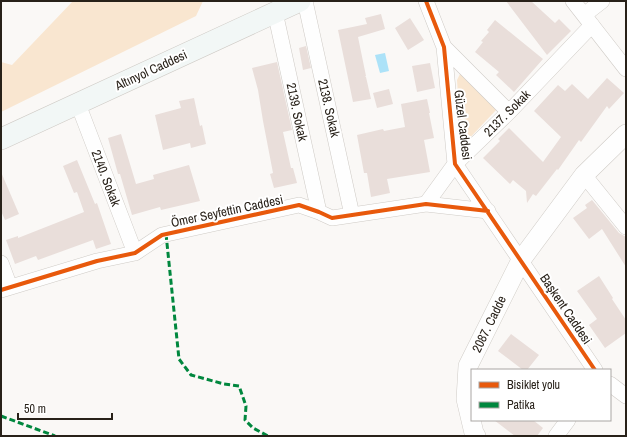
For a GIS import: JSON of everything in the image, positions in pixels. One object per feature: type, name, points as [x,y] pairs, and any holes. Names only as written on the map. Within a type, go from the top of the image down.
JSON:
[{"type":"main road","name":"Altınyol Caddesi","points":[[1,139],[300,1]]},
{"type":"street","name":"2138. Sokak","points":[[305,1],[352,215]]},
{"type":"street","name":"Güzel Caddesi","points":[[426,1],[444,47],[455,164],[521,260]]},
{"type":"street","points":[[573,1],[626,69]]},
{"type":"street","name":"2137. Sokak","points":[[426,204],[455,164],[509,112],[588,20],[602,1]]},
{"type":"street","name":"2139. Sokak","points":[[275,12],[319,212]]},
{"type":"street","points":[[444,47],[509,112]]},
{"type":"street","name":"2140. Sokak","points":[[78,104],[135,253]]},
{"type":"street","name":"2087. Cadde","points":[[471,420],[466,399],[468,366],[521,260],[584,175],[626,134]]},
{"type":"street","points":[[584,175],[626,227]]},
{"type":"street","name":"Ömer Seyfettin Caddesi","points":[[6,288],[97,261],[135,253],[162,235],[299,205],[332,218],[426,204],[488,211]]},
{"type":"street","name":"Başkent Caddesi","points":[[521,260],[594,369]]},
{"type":"street","points":[[1,263],[6,288]]},
{"type":"street","points":[[611,385],[626,396]]},
{"type":"street","name":"2087. Cadde","points":[[471,421],[476,436]]},
{"type":"street","points":[[556,436],[567,421]]},
{"type":"shaded area","points":[[73,1],[203,1],[196,16],[1,112],[1,62],[12,65]]},
{"type":"shaded area","points":[[461,72],[498,108],[465,143],[461,141],[457,80]]},
{"type":"water","points":[[385,53],[389,71],[380,73],[375,55]]},
{"type":"building","points":[[506,1],[531,1],[555,23],[559,19],[571,31],[547,55]]},
{"type":"building","points":[[381,14],[385,29],[358,37],[365,77],[371,99],[353,102],[338,30],[367,24],[365,18]]},
{"type":"building","points":[[410,18],[424,40],[408,50],[395,28]]},
{"type":"building","points":[[495,20],[543,59],[514,92],[496,75],[499,72],[475,52],[483,42],[481,41],[489,32],[487,30]]},
{"type":"building","points":[[306,46],[311,68],[303,70],[299,48]]},
{"type":"building","points":[[277,62],[292,130],[283,132],[291,168],[293,168],[297,183],[274,188],[270,174],[273,173],[258,90],[252,68]]},
{"type":"building","points":[[430,63],[435,88],[417,92],[412,66]]},
{"type":"building","points":[[607,78],[624,93],[609,109],[607,106],[581,142],[579,140],[558,170],[557,169],[536,196],[533,194],[527,203],[526,191],[513,180],[510,184],[483,158],[500,141],[498,139],[509,128],[543,162],[561,137],[534,111],[558,85],[565,91],[572,84],[588,99]]},
{"type":"building","points":[[389,89],[393,104],[377,108],[373,93]]},
{"type":"building","points":[[194,98],[200,126],[202,125],[206,144],[191,148],[190,143],[163,150],[155,115],[181,108],[179,101]]},
{"type":"building","points":[[427,99],[434,138],[424,140],[430,172],[387,179],[390,193],[371,197],[367,173],[364,173],[357,135],[383,129],[384,131],[405,127],[401,104]]},
{"type":"building","points":[[121,134],[136,184],[154,179],[153,175],[189,165],[200,201],[161,210],[160,207],[132,215],[108,138]]},
{"type":"building","points":[[77,160],[95,204],[97,203],[111,244],[96,249],[93,240],[38,260],[36,256],[15,264],[6,240],[18,236],[18,238],[84,212],[77,192],[74,193],[63,166]]},
{"type":"building","points":[[1,172],[19,214],[5,220],[1,211]]},
{"type":"building","points":[[592,200],[619,233],[626,237],[626,267],[602,229],[589,239],[573,218],[587,208],[585,205]]},
{"type":"building","points":[[599,276],[626,320],[626,333],[605,348],[589,325],[597,319],[577,291]]},
{"type":"building","points":[[511,334],[539,355],[528,369],[522,369],[498,351]]},
{"type":"building","points":[[495,421],[534,421],[543,428],[537,436],[515,436]]},
{"type":"marked path","points":[[166,234],[179,359],[191,375],[224,384],[239,386],[246,406],[245,420],[253,428],[268,436]]},
{"type":"marked path","points":[[1,416],[55,436]]},
{"type":"cycle path","points":[[426,1],[444,47],[455,164],[594,369]]},
{"type":"cycle path","points":[[1,290],[97,261],[135,253],[162,235],[299,205],[332,218],[426,204],[488,211]]}]
